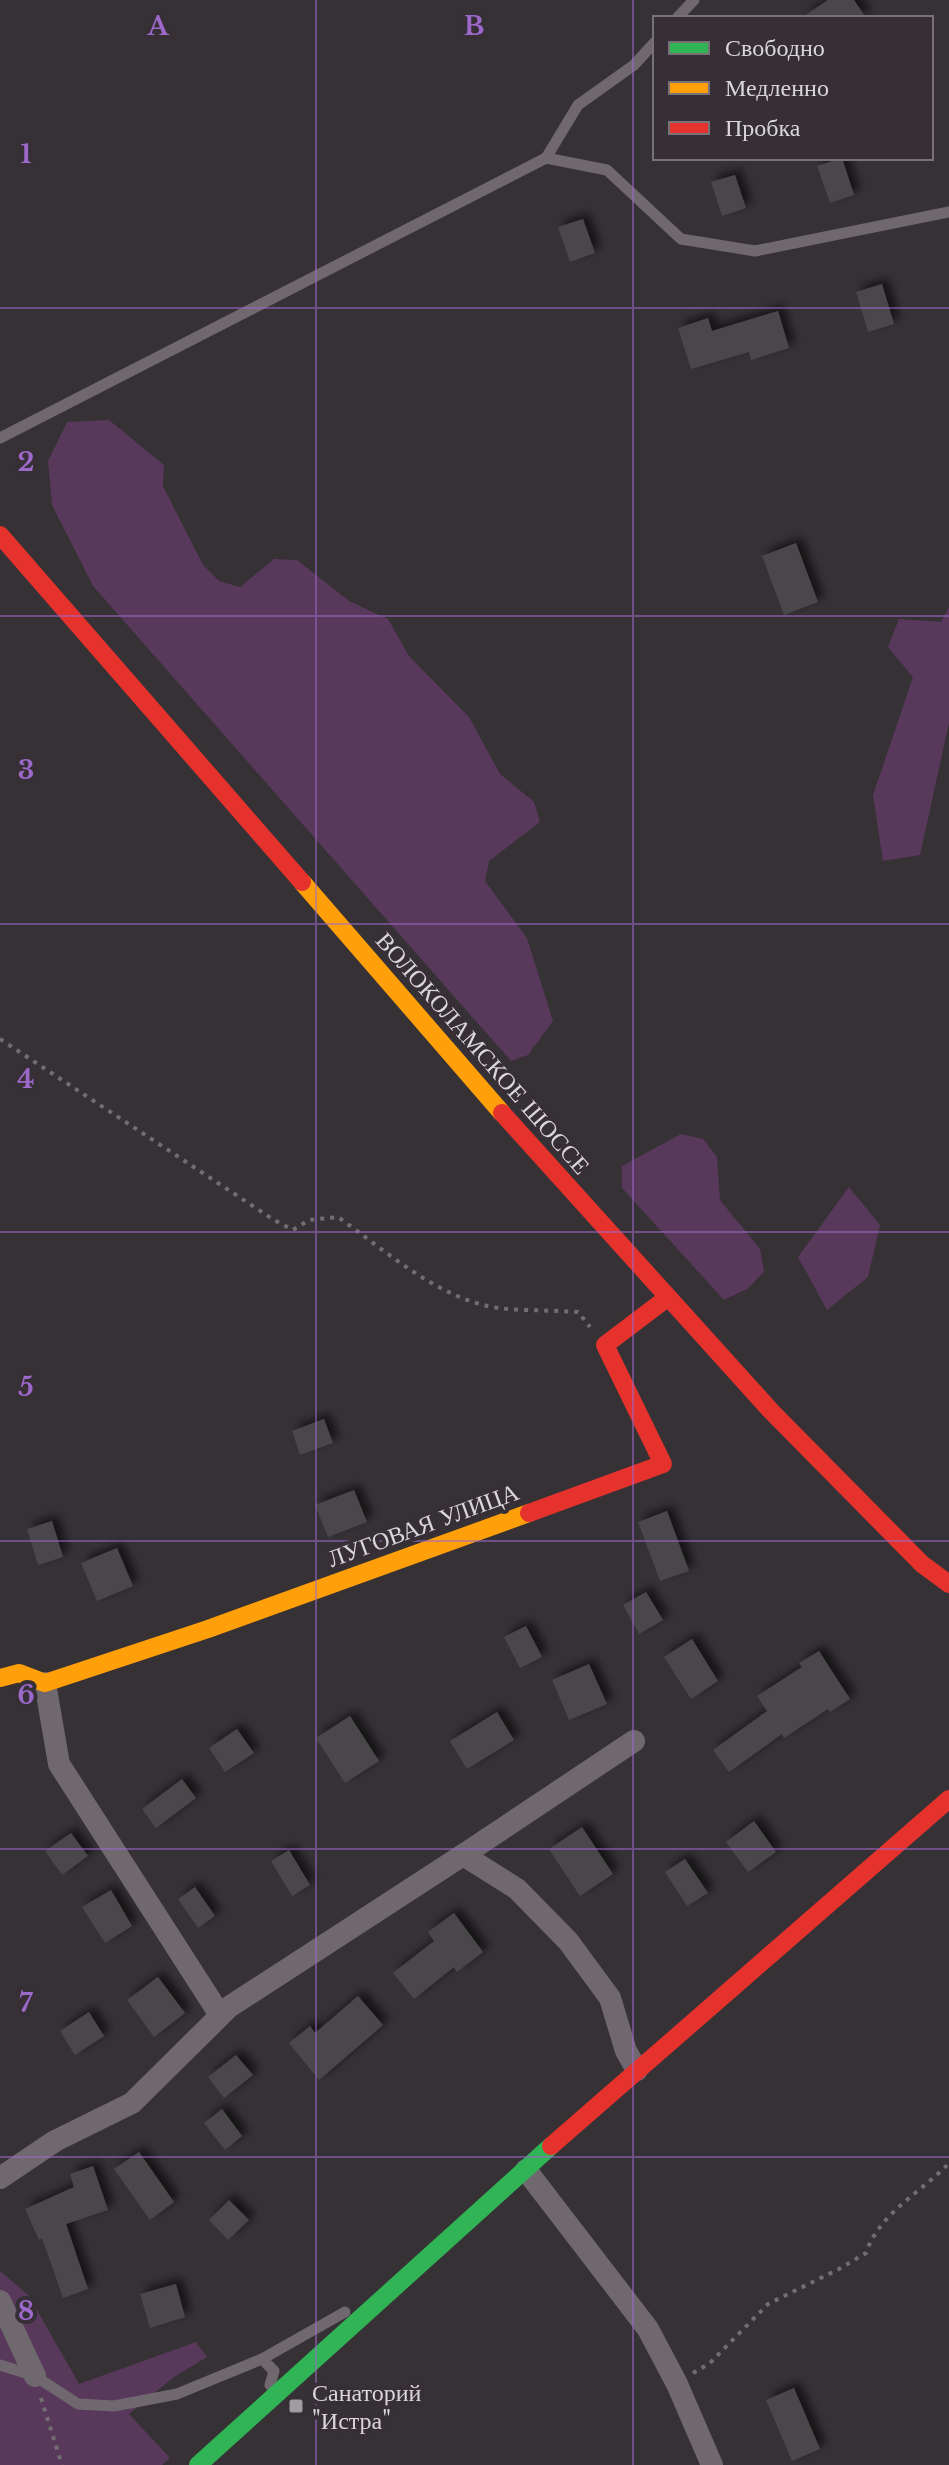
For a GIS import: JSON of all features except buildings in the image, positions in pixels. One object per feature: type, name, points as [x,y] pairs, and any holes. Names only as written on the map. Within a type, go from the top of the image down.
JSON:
[{"type":"main road","name":"ВОЛОКОЛАМСКОЕ ШОССЕ","points":[[0,535],[667,1298],[868,1510],[922,1564],[949,1584]]},
{"type":"main road","points":[[605,1345],[667,1298]]},
{"type":"main road","name":"ЛУГОВАЯ УЛИЦА","points":[[0,1678],[19,1673],[45,1683],[208,1629],[663,1464],[605,1345]]},
{"type":"main road","points":[[198,2465],[637,2070],[949,1799]]},
{"type":"street","points":[[45,1683],[59,1764],[220,2015]]},
{"type":"street","points":[[0,2178],[55,2141],[132,2103],[220,2015],[634,1741]]},
{"type":"street","points":[[463,1855],[517,1889],[568,1941],[610,1998],[626,2051],[637,2070]]},
{"type":"street","points":[[526,2170],[648,2329],[677,2384],[712,2465]]},
{"type":"street","points":[[0,2301],[35,2376]]},
{"type":"lane","points":[[679,16],[694,0]]},
{"type":"lane","points":[[0,438],[546,158],[578,105],[634,65],[653,44]]},
{"type":"lane","points":[[546,158],[607,170],[681,239],[755,251],[949,212]]},
{"type":"lane","points":[[0,2365],[35,2376],[78,2404],[114,2406],[177,2394],[262,2359],[399,2282]]},
{"type":"lane","points":[[262,2359],[274,2371],[266,2401]]},
{"type":"path","points":[[0,1039],[293,1230],[309,1220],[338,1217],[429,1282],[467,1300],[498,1308],[578,1312],[605,1345]]},
{"type":"path","points":[[677,2384],[710,2363],[768,2304],[866,2253],[871,2237],[897,2207],[926,2186],[949,2163]]},
{"type":"path","points":[[35,2376],[62,2465]]},
{"type":"shaded area","points":[[109,420],[164,465],[163,486],[203,565],[219,581],[240,587],[274,559],[297,560],[349,601],[388,619],[409,656],[469,717],[500,774],[534,802],[540,822],[489,861],[485,881],[527,938],[553,1021],[528,1055],[511,1061],[93,586],[52,505],[48,461],[67,422]]},
{"type":"shaded area","points":[[949,607],[949,723],[920,855],[883,861],[873,795],[913,677],[888,647],[899,619],[941,622]]},
{"type":"shaded area","points":[[681,1134],[703,1139],[717,1157],[720,1200],[760,1249],[764,1271],[749,1288],[724,1300],[622,1188],[622,1166]]},
{"type":"shaded area","points":[[849,1187],[880,1225],[868,1277],[827,1310],[798,1257]]},
{"type":"shaded area","points":[[0,2271],[29,2296],[79,2384],[196,2342],[207,2357],[174,2377],[129,2414],[170,2458],[162,2465],[0,2465]]},
{"type":"traffic: fast","points":[[198,2465],[551,2146]]},
{"type":"traffic: slow","points":[[302,882],[502,1113]]},
{"type":"traffic: slow","points":[[0,1678],[19,1673],[45,1683],[208,1629],[529,1513]]},
{"type":"traffic: jam","points":[[0,535],[302,882]]},
{"type":"traffic: jam","points":[[502,1113],[771,1411],[922,1564],[949,1584]]},
{"type":"traffic: jam","points":[[529,1513],[663,1464],[605,1345],[667,1298]]},
{"type":"traffic: jam","points":[[551,2146],[949,1799]]},
{"type":"place","name":"Санаторий \"Истра\"","points":[[296,2406]]}]
